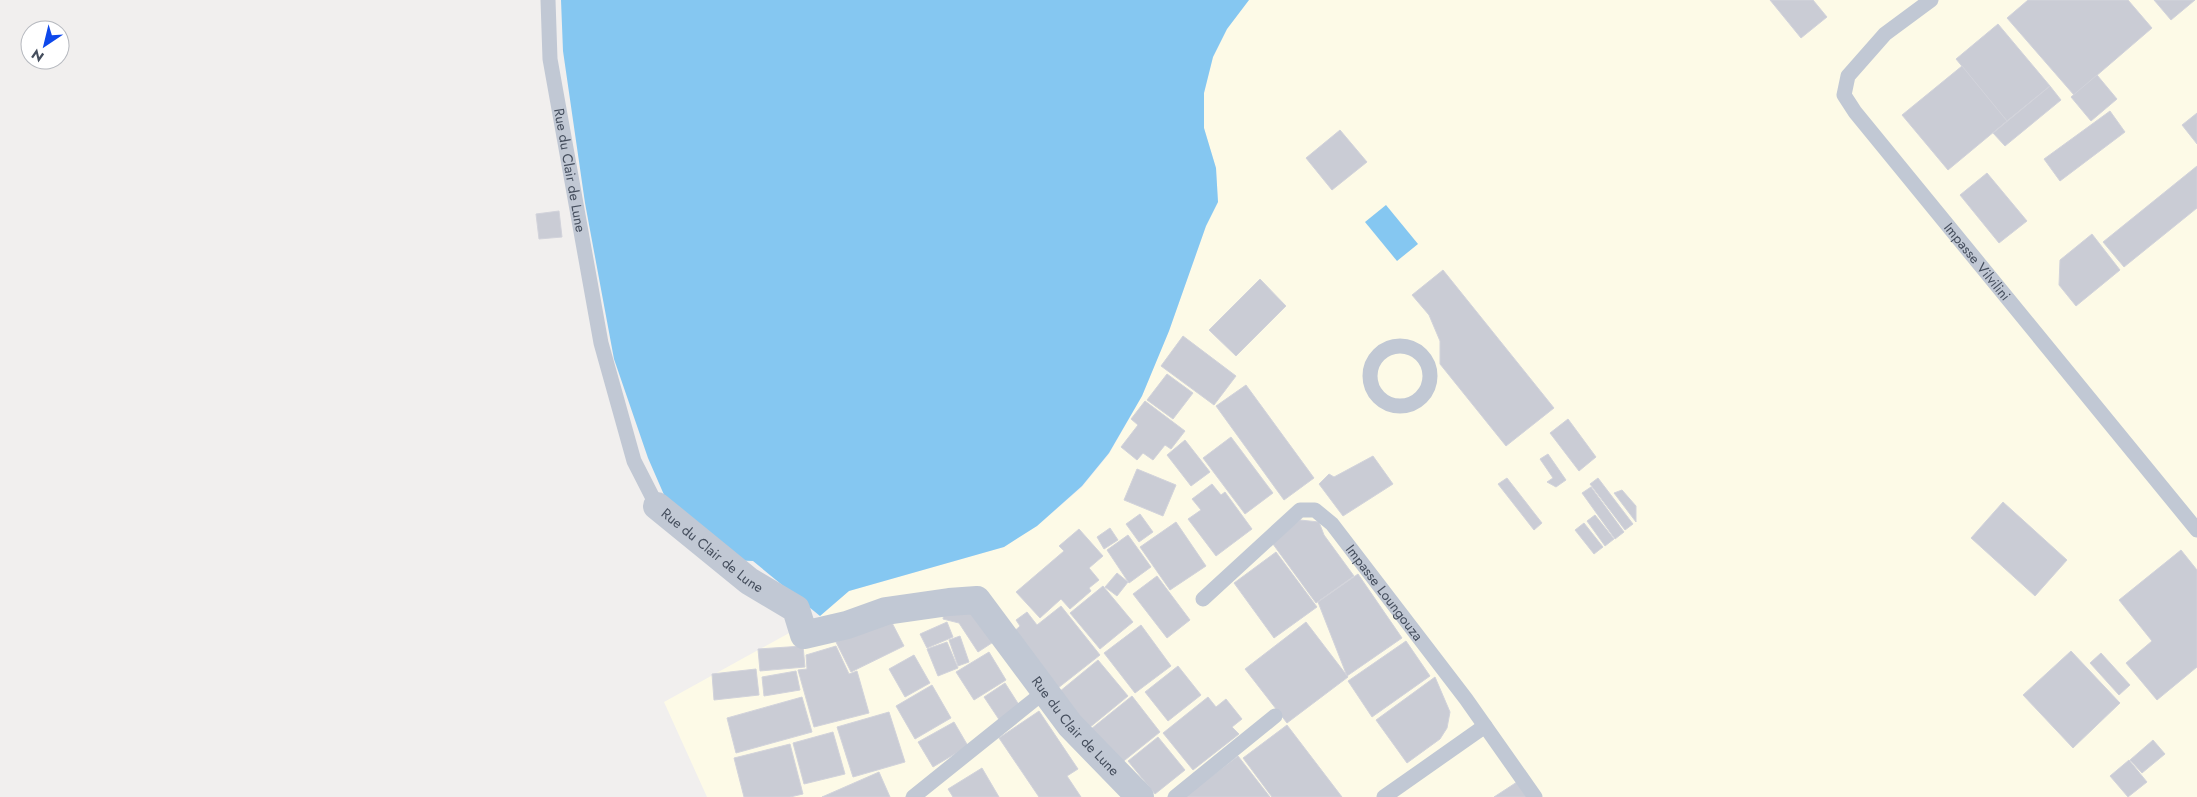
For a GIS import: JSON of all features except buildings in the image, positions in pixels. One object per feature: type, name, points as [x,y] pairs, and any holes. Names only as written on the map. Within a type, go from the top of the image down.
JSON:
[{"type":"street","name":"Rue du Clair de Lune","points":[[657,506],[749,581],[796,608],[804,635],[847,625],[886,611],[977,600],[1070,725],[1140,797]]},
{"type":"lane","name":"Rue du Clair de Lune","points":[[548,0],[550,59],[601,343],[634,461],[657,506]]},
{"type":"lane","name":"Impasse Vilvilini","points":[[1931,0],[1885,34],[1848,76],[1844,96],[2197,530]]},
{"type":"lane","points":[[1395,345],[1410,346],[1422,354],[1430,367],[1431,381],[1424,395],[1413,404],[1398,406],[1384,402],[1374,391],[1369,377],[1372,362],[1382,351],[1395,345]]},
{"type":"lane","name":"Impasse Loungouza","points":[[1203,599],[1300,510],[1315,510],[1332,524],[1485,726],[1535,797]]},
{"type":"lane","points":[[913,797],[1044,692]]},
{"type":"lane","points":[[1175,797],[1275,716]]},
{"type":"lane","points":[[1384,797],[1485,726]]},
{"type":"shaded area","points":[[1249,0],[2197,0],[2197,797],[707,797],[664,702],[820,616],[849,591],[1004,547],[1037,526],[1082,487],[1109,454],[1142,396],[1169,331],[1206,226],[1218,202],[1216,168],[1204,128],[1204,93],[1213,57],[1227,29]]},
{"type":"water","points":[[561,0],[1249,0],[1227,29],[1213,57],[1204,93],[1204,128],[1216,168],[1218,202],[1206,226],[1169,331],[1142,396],[1109,453],[1082,486],[1037,526],[1004,547],[849,591],[820,616],[753,561],[729,560],[668,504],[648,458],[614,359],[585,203],[563,51]]},
{"type":"water","points":[[1386,205],[1418,244],[1397,261],[1365,222]]}]
